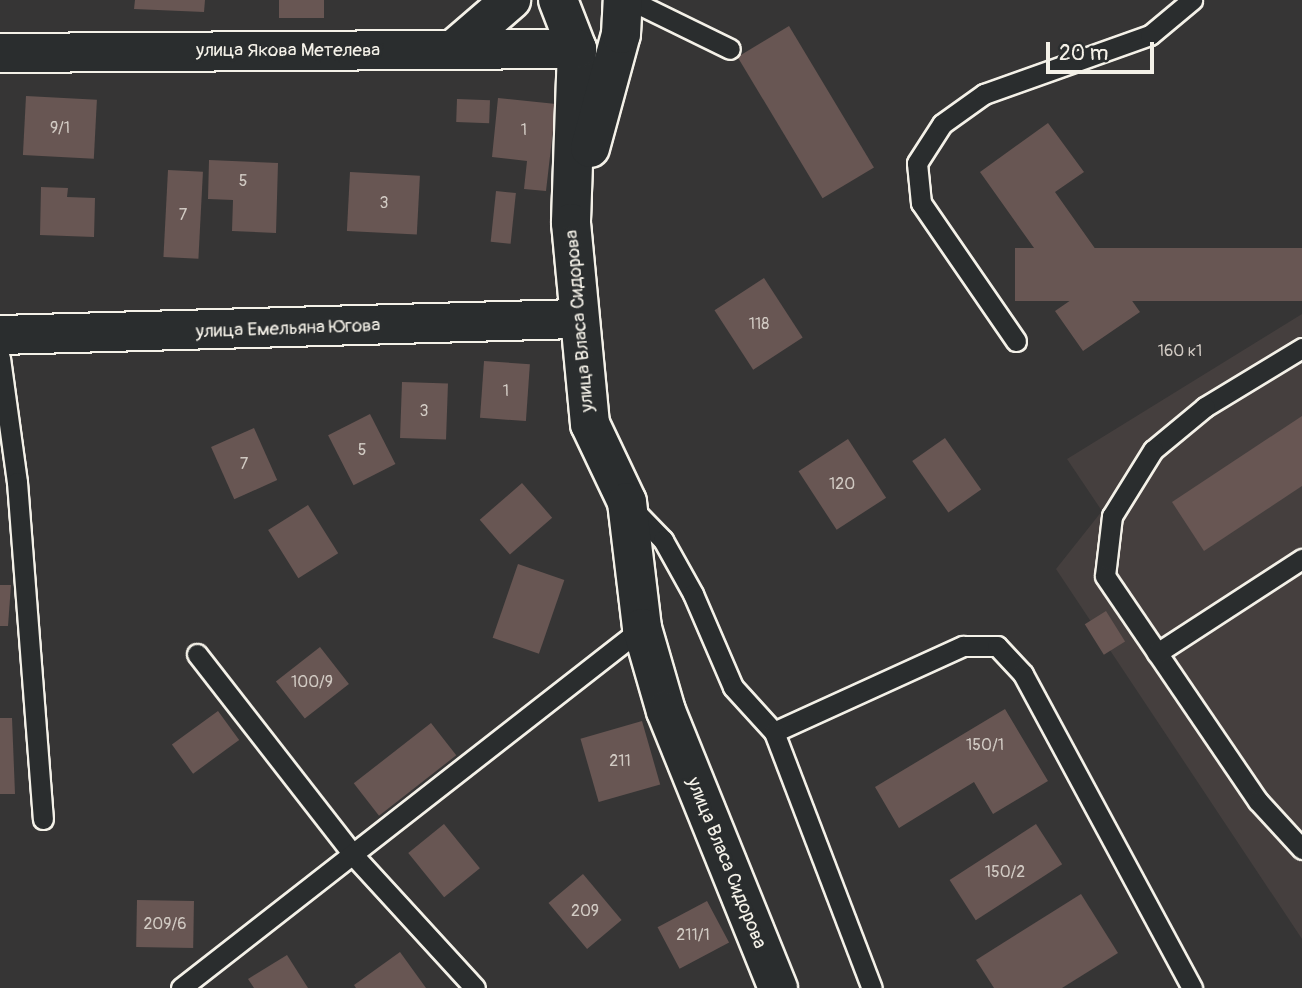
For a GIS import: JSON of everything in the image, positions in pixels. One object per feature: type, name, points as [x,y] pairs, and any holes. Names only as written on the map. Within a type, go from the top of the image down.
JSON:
[{"type":"street","points":[[453,50],[511,0]]},
{"type":"street","name":"улица Власа Сидорова","points":[[558,0],[577,49],[571,223],[577,319],[590,424],[627,502],[642,628],[666,711],[778,988]]},
{"type":"street","points":[[571,223],[621,34],[622,0]]},
{"type":"street","name":"улица Якова Метелева","points":[[0,53],[577,49]]},
{"type":"street","name":"улица Емельяна Югова","points":[[0,335],[577,319]]},
{"type":"lane","points":[[630,0],[730,49]]},
{"type":"lane","points":[[1016,341],[921,203],[917,163],[942,124],[984,94],[1150,35],[1192,0]]},
{"type":"lane","points":[[1302,348],[1205,407],[1153,450],[1112,516],[1105,576],[1258,801],[1302,849]]},
{"type":"lane","points":[[0,358],[17,482],[43,819]]},
{"type":"lane","points":[[627,502],[663,540],[693,594],[733,687],[774,732],[872,988]]},
{"type":"lane","points":[[1157,653],[1302,559]]},
{"type":"lane","points":[[181,988],[354,856],[642,628]]},
{"type":"lane","points":[[774,732],[963,646],[997,646],[1023,674],[1192,988]]},
{"type":"lane","points":[[197,654],[354,856],[475,988]]},
{"type":"shaded area","points":[[1302,314],[1302,939],[1056,569],[1102,511],[1067,459]]},
{"type":"building","points":[[135,0],[205,0],[204,12],[134,9]]},
{"type":"building","points":[[279,0],[324,0],[324,18],[279,18]]},
{"type":"building","points":[[789,26],[874,167],[823,198],[738,57]]},
{"type":"building","points":[[26,96],[97,100],[94,159],[23,155]]},
{"type":"building","points":[[498,98],[556,104],[546,191],[524,189],[527,161],[492,157]]},
{"type":"building","points":[[457,99],[490,100],[489,123],[456,122]]},
{"type":"building","points":[[1048,123],[1084,172],[1055,192],[1140,312],[1083,351],[1055,311],[1071,300],[980,172]]},
{"type":"building","points":[[209,160],[278,163],[276,233],[232,231],[233,200],[208,199]]},
{"type":"building","points":[[168,170],[203,172],[198,259],[163,257]]},
{"type":"building","points":[[350,172],[420,176],[417,235],[347,231]]},
{"type":"building","points":[[41,187],[68,188],[67,197],[95,198],[94,237],[40,235]]},
{"type":"building","points":[[496,191],[516,193],[511,244],[491,242]]},
{"type":"building","points":[[1015,248],[1302,248],[1302,301],[1015,301]]},
{"type":"building","points":[[764,278],[803,338],[753,370],[715,310]]},
{"type":"building","points":[[484,361],[530,364],[526,421],[480,418]]},
{"type":"building","points":[[402,382],[448,384],[446,440],[400,438]]},
{"type":"building","points":[[370,414],[395,464],[354,485],[328,435]]},
{"type":"building","points":[[1302,416],[1302,486],[1204,551],[1172,502]]},
{"type":"building","points":[[254,428],[277,480],[234,499],[211,447]]},
{"type":"building","points":[[945,438],[981,490],[948,513],[912,461]]},
{"type":"building","points":[[848,439],[886,498],[837,530],[799,471]]},
{"type":"building","points":[[522,483],[552,518],[510,554],[480,520]]},
{"type":"building","points":[[308,505],[338,553],[298,578],[268,530]]},
{"type":"building","points":[[518,564],[564,580],[539,654],[493,638]]},
{"type":"building","points":[[0,585],[11,585],[8,626],[0,626]]},
{"type":"building","points":[[1106,611],[1125,642],[1104,655],[1085,624]]},
{"type":"building","points":[[320,647],[349,684],[305,719],[276,681]]},
{"type":"building","points":[[1005,709],[1048,781],[993,814],[974,782],[899,828],[875,787]]},
{"type":"building","points":[[218,711],[239,740],[193,774],[172,745]]},
{"type":"building","points":[[0,718],[12,718],[15,794],[0,794]]},
{"type":"building","points":[[642,721],[660,784],[599,802],[580,739]]},
{"type":"building","points":[[431,723],[456,755],[379,816],[354,783]]},
{"type":"building","points":[[444,824],[480,868],[444,897],[408,853]]},
{"type":"building","points":[[1036,824],[1062,864],[976,920],[950,880]]},
{"type":"building","points":[[583,874],[622,920],[587,949],[549,903]]},
{"type":"building","points":[[1081,894],[1118,953],[1062,988],[994,988],[976,960]]},
{"type":"building","points":[[137,900],[194,901],[193,948],[136,947]]},
{"type":"building","points":[[707,901],[729,942],[680,969],[658,927]]},
{"type":"building","points":[[400,952],[426,988],[356,988],[354,985]]},
{"type":"building","points":[[287,955],[308,988],[254,988],[248,979]]}]
